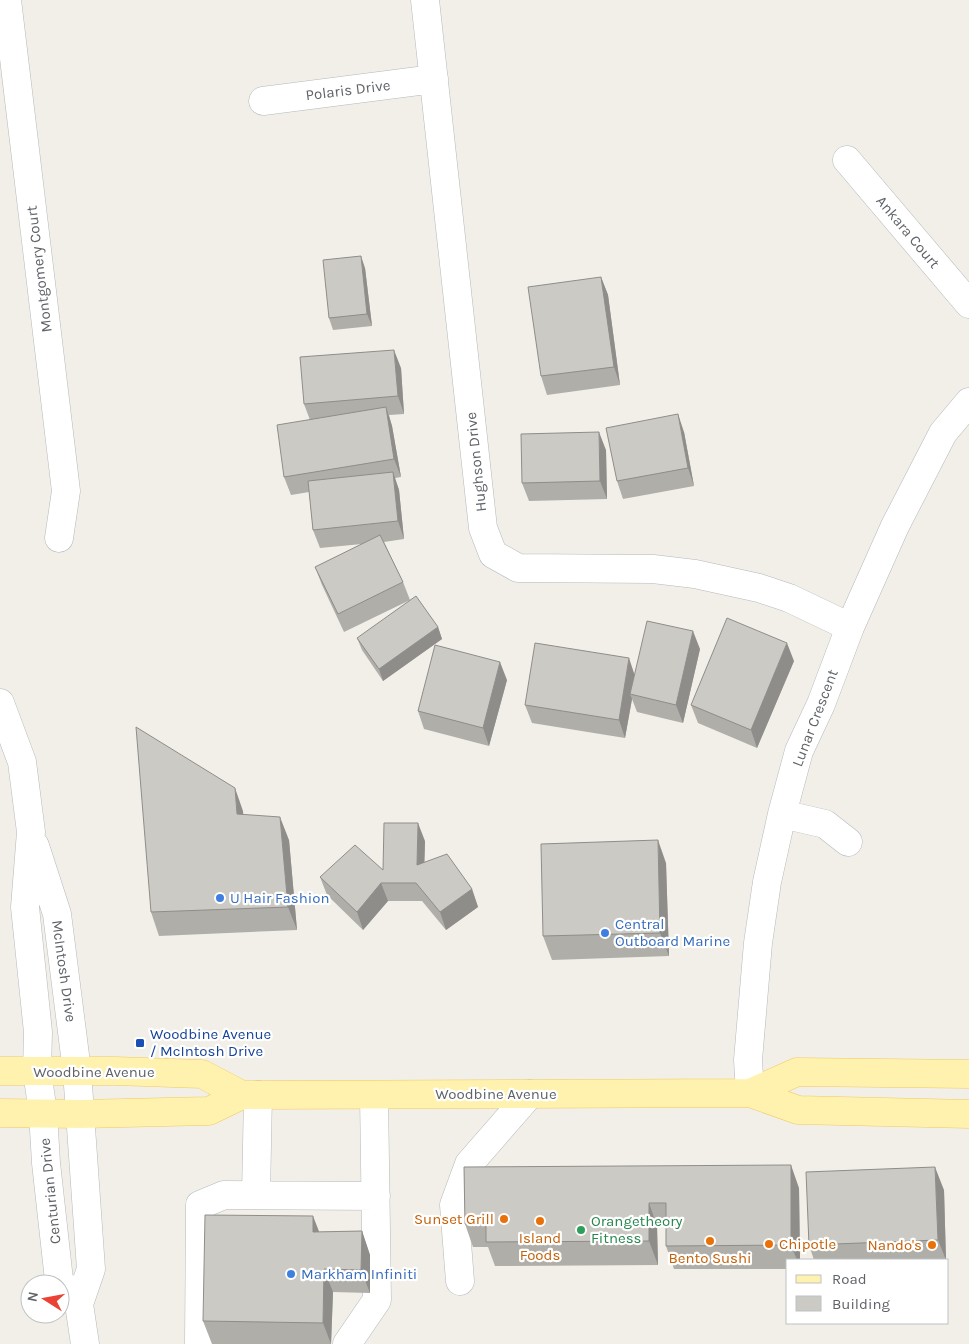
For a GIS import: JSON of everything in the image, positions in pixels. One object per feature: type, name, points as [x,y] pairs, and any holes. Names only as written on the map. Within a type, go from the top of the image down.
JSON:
[{"type":"main road","name":"Woodbine Avenue","points":[[0,1071],[115,1070],[202,1074],[250,1095]]},
{"type":"main road","name":"Woodbine Avenue","points":[[750,1092],[797,1072],[969,1074]]},
{"type":"main road","name":"Woodbine Avenue","points":[[0,1113],[80,1114],[209,1111],[250,1095],[750,1092],[798,1110],[969,1114]]},
{"type":"street","name":"Montgomery Court","points":[[7,0],[66,491],[59,538]]},
{"type":"street","name":"Hughson Drive","points":[[425,0],[483,528],[494,554],[518,568],[652,569],[704,576],[759,588],[789,598],[850,627]]},
{"type":"street","name":"Polaris Drive","points":[[262,101],[434,79]]},
{"type":"street","name":"Ankara Court","points":[[847,160],[969,304]]},
{"type":"street","name":"Lunar Crescent","points":[[750,1092],[748,1060],[758,943],[767,882],[782,814],[799,751],[821,704],[850,627],[895,526],[943,433],[969,402]]},
{"type":"street","name":"McIntosh Drive","points":[[0,703],[22,762],[31,832],[57,914],[77,1071],[80,1114]]},
{"type":"street","points":[[782,814],[825,824],[848,842]]},
{"type":"street","name":"McIntosh Drive","points":[[31,832],[25,907],[38,1032],[37,1071]]},
{"type":"street","name":"Centurian Drive","points":[[37,1071],[43,1113],[46,1162],[59,1280],[79,1304]]},
{"type":"street","points":[[347,1344],[377,1300],[374,1094]]},
{"type":"street","points":[[460,1281],[454,1205],[469,1164],[530,1094]]},
{"type":"street","points":[[250,1095],[256,1195]]},
{"type":"street","points":[[80,1114],[91,1268],[79,1304],[85,1344]]},
{"type":"street","points":[[198,1344],[200,1206],[224,1194],[376,1196]]},
{"type":"building","points":[[361,256],[367,314],[329,318],[323,260]]},
{"type":"building","points":[[601,277],[614,367],[541,376],[528,287]]},
{"type":"building","points":[[394,350],[398,396],[304,404],[300,357]]},
{"type":"building","points":[[386,407],[394,459],[284,477],[277,425]]},
{"type":"building","points":[[678,414],[688,468],[617,481],[606,428]]},
{"type":"building","points":[[599,432],[600,481],[522,483],[521,434]]},
{"type":"building","points":[[393,472],[398,521],[313,530],[308,481]]},
{"type":"building","points":[[380,535],[403,582],[338,614],[315,567]]},
{"type":"building","points":[[416,596],[438,627],[379,669],[357,638]]},
{"type":"building","points":[[727,618],[787,643],[751,730],[691,705]]},
{"type":"building","points":[[647,621],[693,631],[676,705],[630,694]]},
{"type":"building","points":[[535,643],[629,658],[619,720],[525,705]]},
{"type":"building","points":[[435,645],[500,662],[483,728],[418,711]]},
{"type":"building","points":[[136,727],[235,788],[237,814],[280,817],[288,907],[151,912]]},
{"type":"building","points":[[384,823],[418,823],[417,865],[447,854],[472,889],[440,912],[416,883],[381,883],[357,912],[320,877],[355,845],[383,870]]},
{"type":"building","points":[[658,840],[660,933],[543,936],[541,844]]},
{"type":"building","points":[[791,1165],[791,1245],[666,1246],[666,1203],[649,1203],[649,1241],[486,1242],[486,1224],[465,1224],[464,1167]]},
{"type":"building","points":[[935,1167],[938,1240],[809,1245],[806,1172]]},
{"type":"building","name":"Markham Infiniti","points":[[205,1215],[313,1216],[313,1232],[362,1231],[361,1270],[324,1269],[323,1323],[203,1321]]},
{"type":"place","name":"U Hair Fashion","points":[[220,898]]},
{"type":"place","name":"Central Outboard Marine","points":[[605,933]]},
{"type":"place","name":"Woodbine Avenue / McIntosh Drive","points":[[140,1043]]},
{"type":"place","name":"Sunset Grill","points":[[504,1219]]},
{"type":"place","name":"Island Foods","points":[[540,1221]]},
{"type":"place","name":"Orangetheory Fitness","points":[[581,1230]]},
{"type":"place","name":"Bento Sushi","points":[[710,1241]]},
{"type":"place","name":"Chipotle","points":[[769,1244]]},
{"type":"place","name":"Nando's","points":[[932,1245]]},
{"type":"place","name":"Markham Infiniti","points":[[291,1274]]}]
